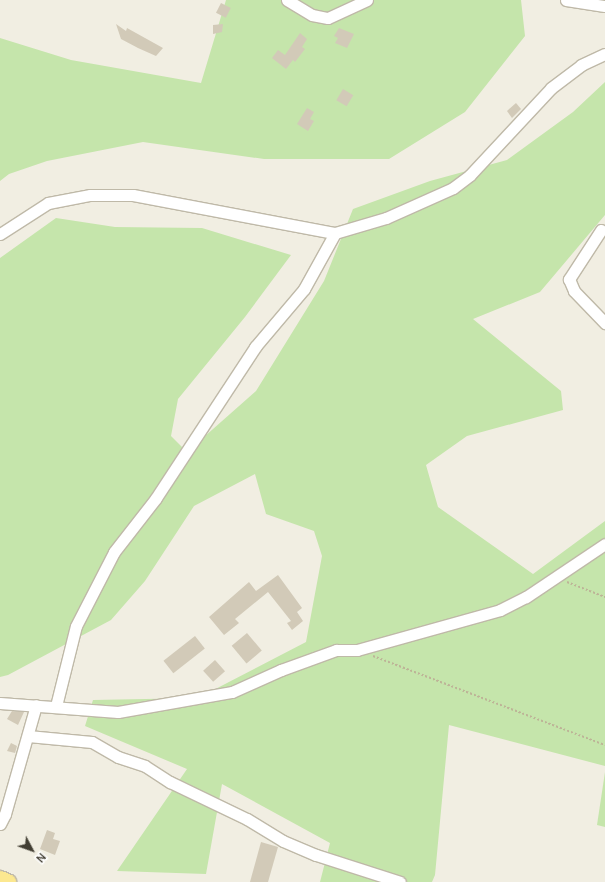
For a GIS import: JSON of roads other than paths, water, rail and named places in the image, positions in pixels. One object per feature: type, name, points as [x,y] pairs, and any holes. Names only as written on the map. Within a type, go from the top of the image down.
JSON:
[{"type":"main road","points":[[0,879],[7,882]]},
{"type":"street","points":[[287,0],[312,15],[328,18],[367,0]]},
{"type":"street","points":[[566,0],[605,6]]},
{"type":"street","points":[[0,234],[48,203],[90,194],[133,195],[335,233],[386,218],[453,188],[470,175],[551,88],[581,65],[605,54]]},
{"type":"street","points":[[601,230],[569,279],[574,291],[605,323]]},
{"type":"street","points":[[56,706],[76,626],[114,552],[156,498],[255,347],[304,289],[335,233]]},
{"type":"street","points":[[0,703],[56,706],[118,712],[232,692],[281,670],[336,650],[357,650],[437,625],[500,610],[526,597],[605,544]]},
{"type":"street","points":[[0,824],[28,736],[36,705]]},
{"type":"street","points":[[28,736],[92,742],[118,757],[145,766],[170,782],[247,819],[283,841],[316,855],[400,882]]}]
